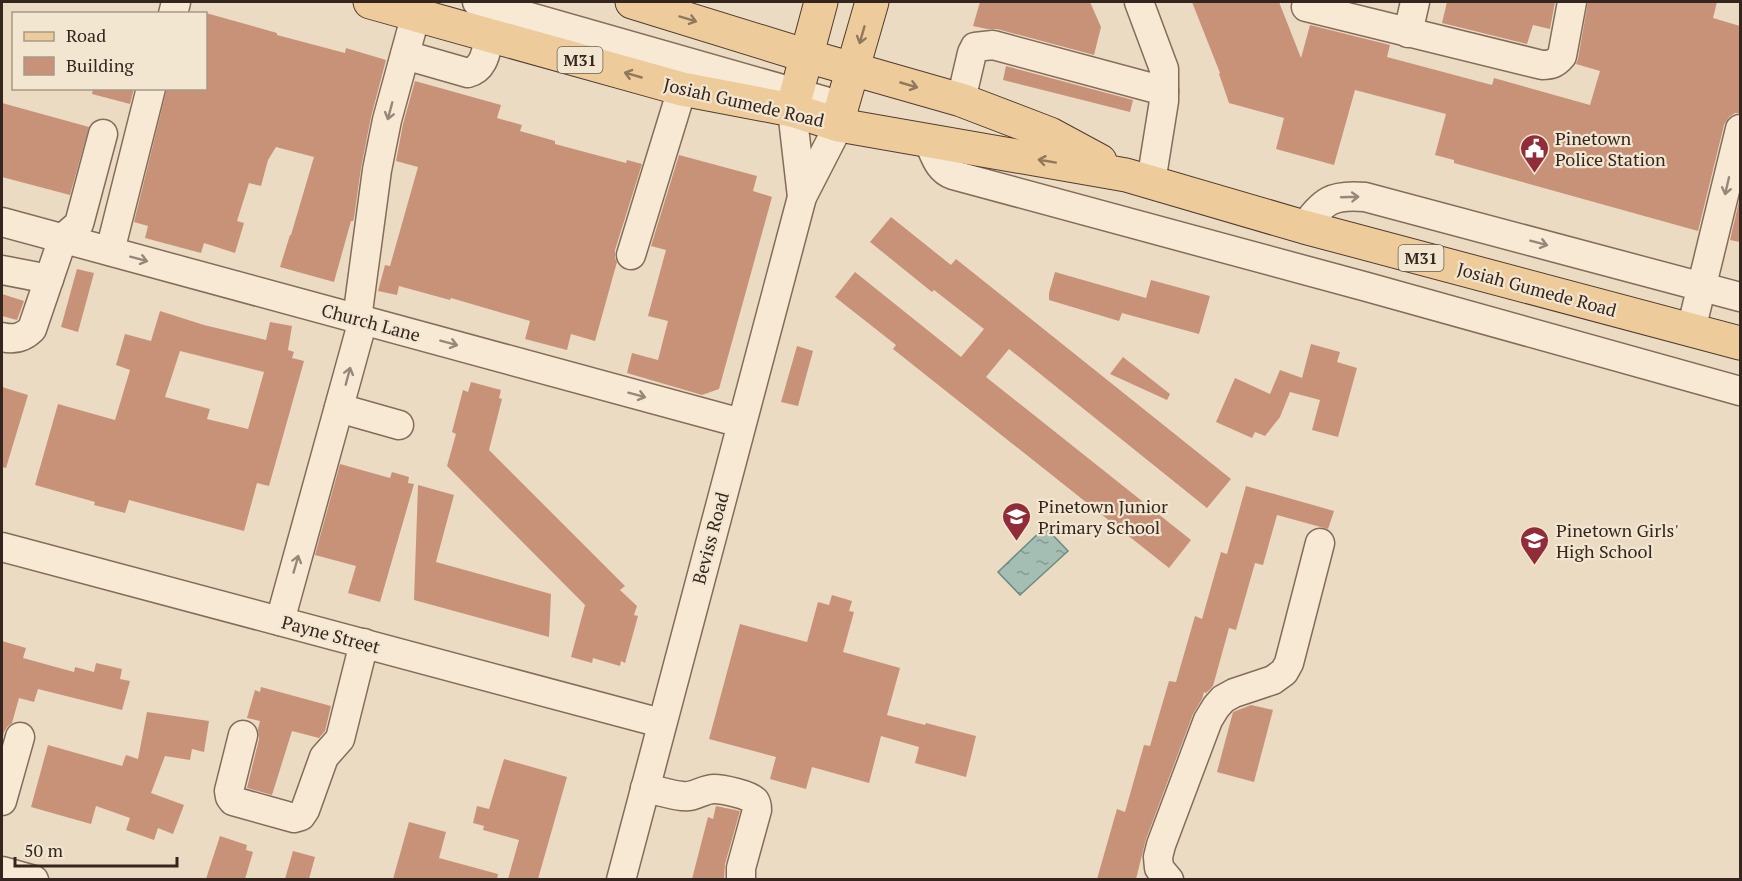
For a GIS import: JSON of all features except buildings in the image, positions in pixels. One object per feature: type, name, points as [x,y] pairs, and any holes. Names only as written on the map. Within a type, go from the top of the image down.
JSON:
[{"type":"main road","name":"Josiah Gumede Road","points":[[370,2],[682,89],[795,102],[928,141],[981,148],[1138,178],[1304,226],[1740,343]]},
{"type":"main road","name":"Josiah Gumede Road","points":[[632,2],[961,100],[1050,134],[1138,178]]},
{"type":"main road","name":"Beviss Road","points":[[795,102],[821,2]]},
{"type":"main road","name":"Beviss Road","points":[[840,116],[872,2]]},
{"type":"street","points":[[477,2],[795,102]]},
{"type":"street","points":[[1138,178],[1164,101],[1164,69],[1139,2]]},
{"type":"street","points":[[1408,33],[1415,2]]},
{"type":"street","points":[[1306,7],[1542,65],[1551,65],[1562,56],[1572,2]]},
{"type":"street","points":[[280,621],[339,408],[360,319],[378,170],[387,120],[416,14]]},
{"type":"street","points":[[405,55],[468,73],[475,72],[480,66],[490,35]]},
{"type":"street","points":[[961,100],[972,53],[975,47],[983,45],[993,45],[1164,91]]},
{"type":"street","points":[[631,255],[682,89]]},
{"type":"street","points":[[110,251],[150,90]]},
{"type":"street","name":"Beviss Road","points":[[795,102],[802,197]]},
{"type":"street","name":"Beviss Road","points":[[621,879],[802,197],[840,116]]},
{"type":"street","points":[[1691,330],[1740,129]]},
{"type":"street","points":[[2,337],[19,338],[26,336],[33,329],[63,238],[79,225],[103,134]]},
{"type":"street","points":[[928,141],[940,168],[953,175],[1740,391]]},
{"type":"street","points":[[1304,226],[1321,205],[1333,199],[1349,196],[1365,197],[1740,297]]},
{"type":"street","name":"Church Lane","points":[[2,222],[741,423]]},
{"type":"street","points":[[2,270],[49,279]]},
{"type":"street","points":[[339,408],[399,425]]},
{"type":"street","points":[[1169,879],[1159,868],[1158,857],[1161,844],[1209,720],[1223,699],[1273,680],[1284,672],[1293,652],[1320,543]]},
{"type":"street","name":"Payne Street","points":[[2,547],[661,723]]},
{"type":"street","points":[[243,735],[229,790],[230,797],[233,801],[294,818],[301,816],[324,757],[340,739],[364,643]]},
{"type":"street","points":[[2,801],[20,737]]},
{"type":"street","points":[[645,788],[682,796],[693,796],[705,790],[717,789],[754,799],[757,810],[741,868],[741,879]]},
{"type":"water","points":[[1045,527],[1068,551],[1020,595],[998,572]]},
{"type":"place","name":"Pinetown Police Station","points":[[1534,174]]},
{"type":"place","name":"Pinetown Junior Primary School","points":[[1017,542]]},
{"type":"place","name":"Pinetown Girls' High School","points":[[1535,566]]}]
